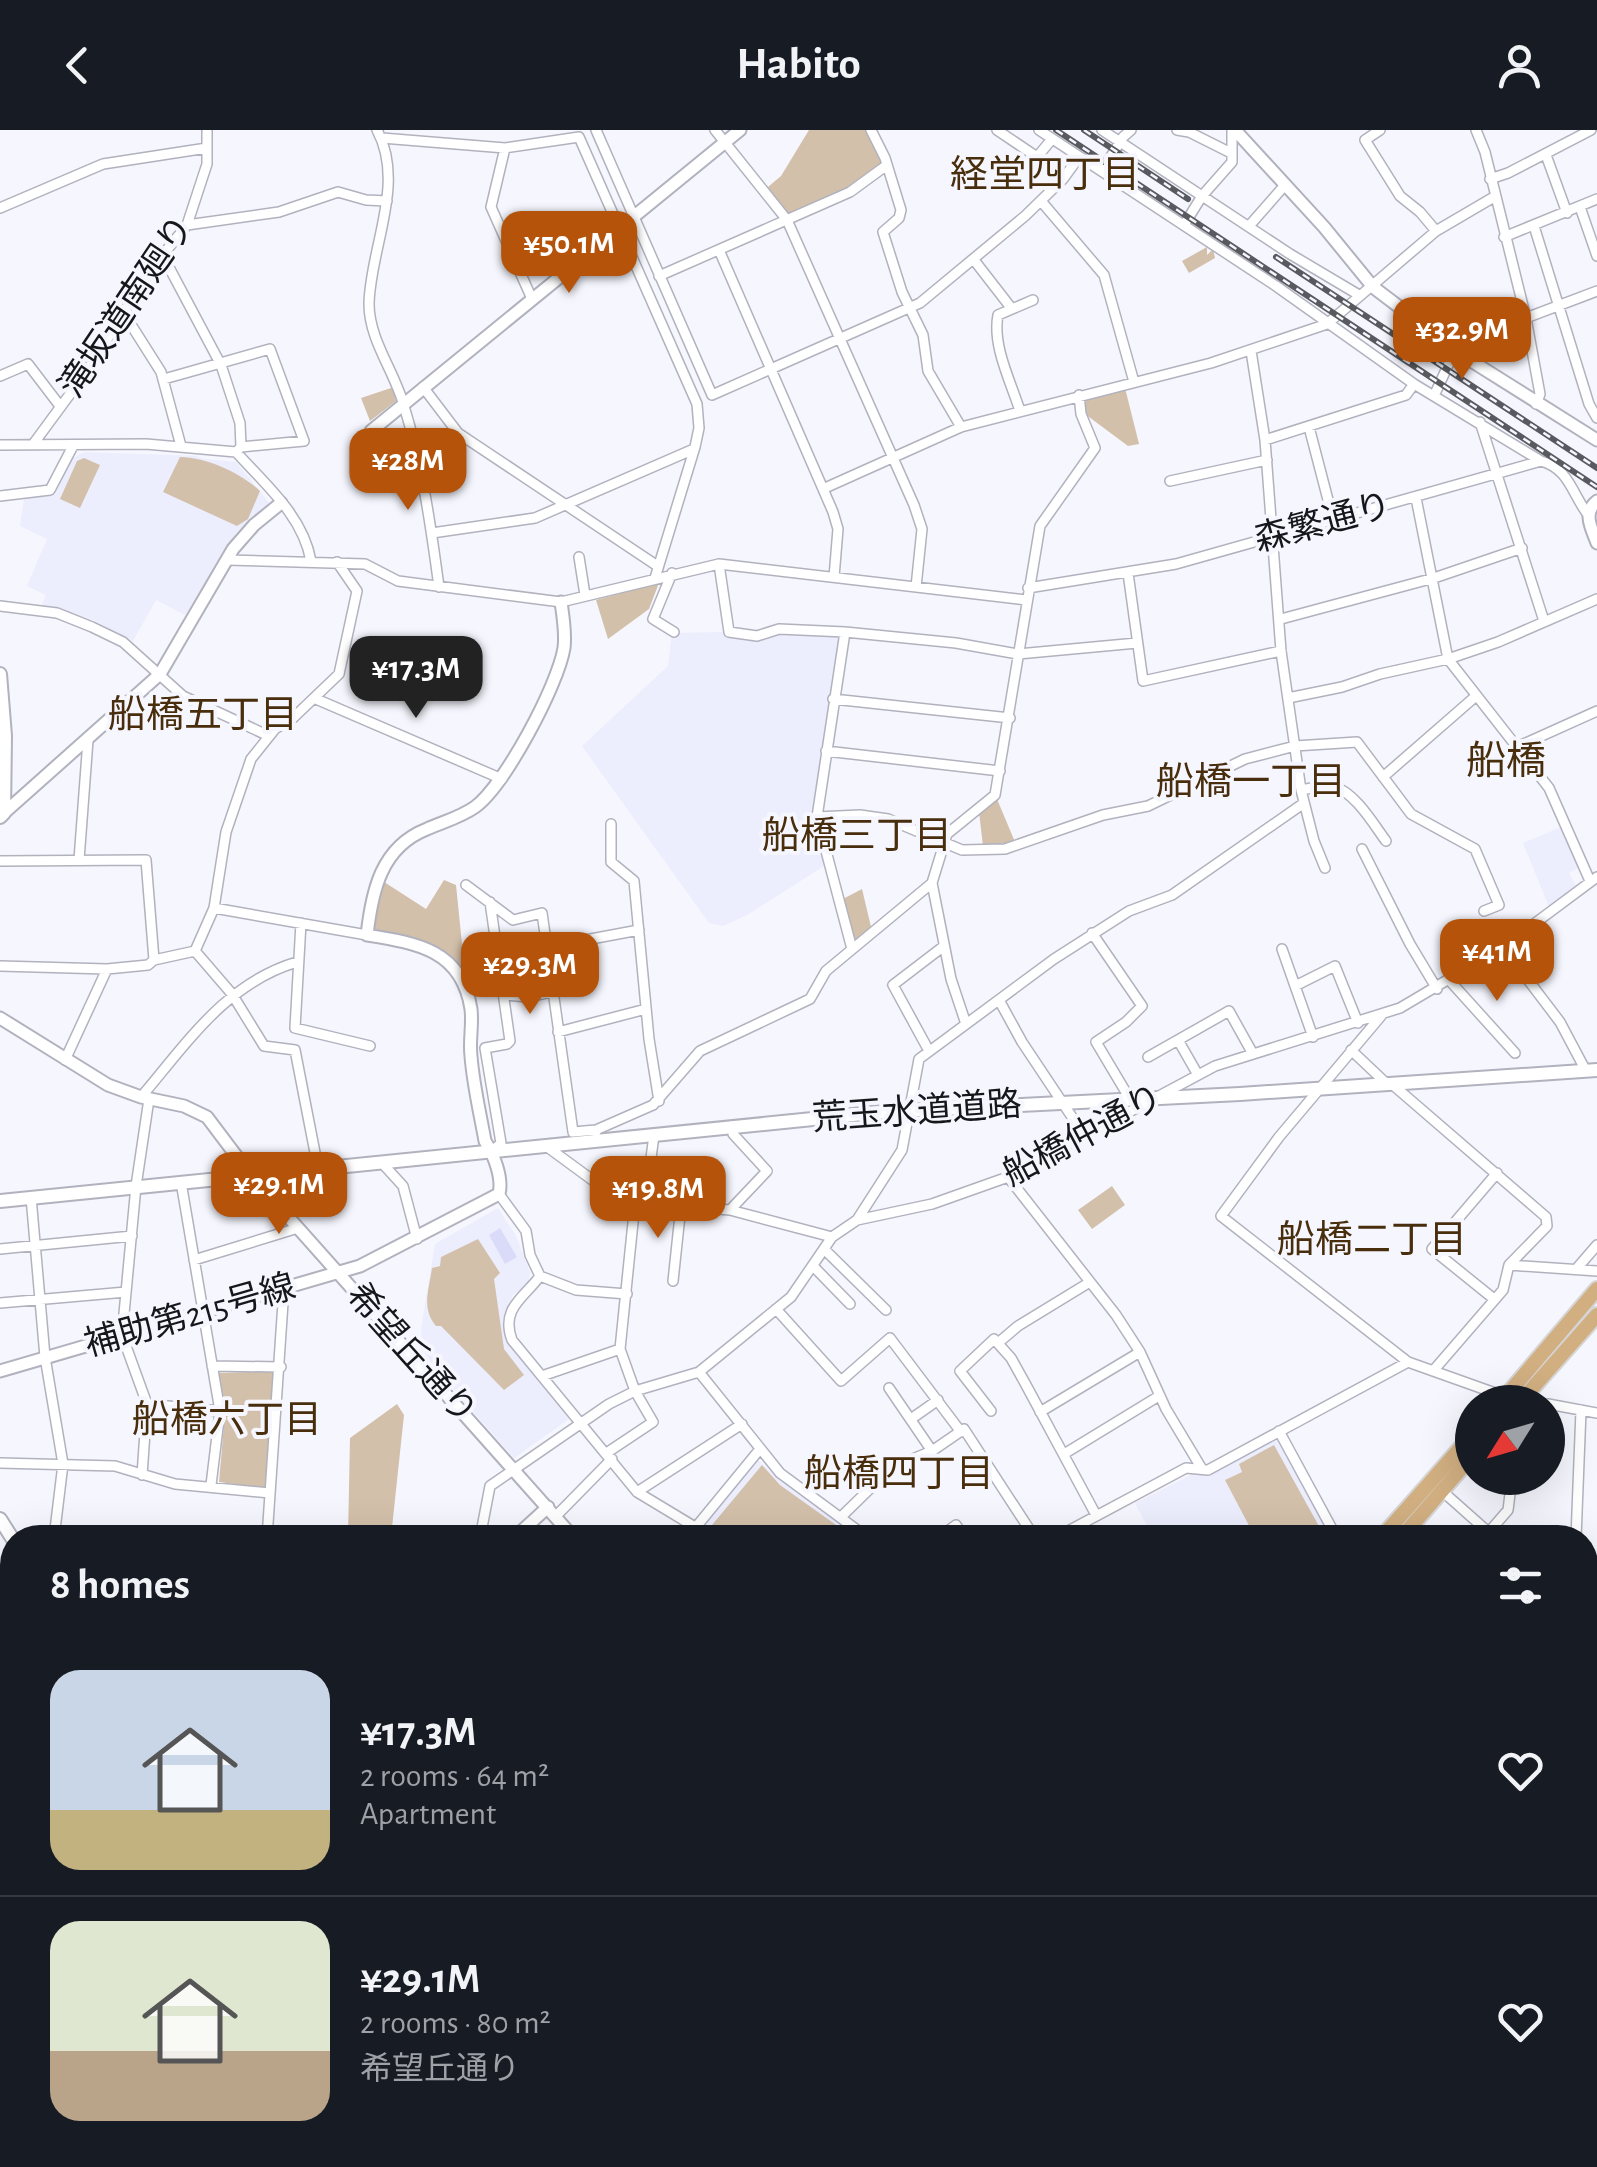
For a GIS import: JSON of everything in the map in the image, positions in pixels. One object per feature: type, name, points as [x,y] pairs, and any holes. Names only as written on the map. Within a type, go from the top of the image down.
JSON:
[{"type":"main road","points":[[0,674],[2,815]]},
{"type":"main road","name":"荒玉水道道路","points":[[0,1201],[546,1146],[597,1135],[654,1135],[910,1111],[1591,1070]]},
{"type":"main road","points":[[1515,1385],[1597,1288]]},
{"type":"main road","points":[[1541,1385],[1597,1315]]},
{"type":"main road","points":[[1411,1525],[1455,1460]]},
{"type":"main road","points":[[1395,1525],[1455,1471]]},
{"type":"street","name":"滝坂道南廻り","points":[[34,442],[188,225],[207,164],[207,130]]},
{"type":"street","points":[[596,130],[712,394],[920,303],[1041,200],[1079,157]]},
{"type":"street","points":[[715,130],[787,220],[840,339],[922,529],[916,586]]},
{"type":"street","points":[[371,431],[740,130]]},
{"type":"street","points":[[871,130],[900,210],[898,218],[882,232],[923,335],[928,371],[961,427]]},
{"type":"street","points":[[996,130],[1038,157],[1052,139]]},
{"type":"street","points":[[1039,130],[1414,384],[1566,476],[1589,516],[1597,543]]},
{"type":"street","points":[[1102,130],[1358,295]]},
{"type":"street","points":[[1102,171],[1131,130]]},
{"type":"street","points":[[1177,130],[1231,152]]},
{"type":"street","points":[[1184,225],[1202,196],[1232,162],[1233,130]]},
{"type":"street","points":[[1233,130],[1373,287],[1460,354],[1597,440]]},
{"type":"street","points":[[1380,130],[1365,140],[1400,196],[1436,230]]},
{"type":"street","points":[[1476,130],[1526,318],[1540,394],[1536,404]]},
{"type":"street","points":[[1490,179],[1591,130]]},
{"type":"street","points":[[438,587],[432,533],[404,403],[376,337],[369,308],[372,263],[388,182],[380,134],[505,148],[579,137],[697,404],[699,428],[694,449],[655,578]]},
{"type":"street","points":[[0,208],[103,164],[207,148]]},
{"type":"street","points":[[505,148],[491,206],[532,299]]},
{"type":"street","points":[[1546,154],[1567,213]]},
{"type":"street","points":[[659,276],[850,192],[887,166]]},
{"type":"street","points":[[1249,226],[1285,185]]},
{"type":"street","points":[[188,225],[279,212],[338,192],[386,201]]},
{"type":"street","points":[[825,488],[961,427],[1252,352],[1327,324],[1436,230],[1494,197]]},
{"type":"street","points":[[1504,237],[1597,199]]},
{"type":"street","points":[[1041,200],[1104,275],[1134,382]]},
{"type":"street","points":[[1580,207],[1597,256]]},
{"type":"street","points":[[1534,226],[1589,404],[1597,418]]},
{"type":"street","points":[[719,250],[825,488],[838,529],[834,577]]},
{"type":"street","points":[[163,256],[220,365],[240,423],[239,450],[305,536],[310,561]]},
{"type":"street","points":[[974,260],[1012,309]]},
{"type":"street","points":[[1526,318],[1597,291]]},
{"type":"street","points":[[1020,411],[997,340],[998,315],[1033,300]]},
{"type":"street","points":[[123,312],[164,379],[182,446]]},
{"type":"street","points":[[1434,396],[1460,354],[1528,335]]},
{"type":"street","points":[[0,445],[34,442],[239,450],[304,441],[270,349],[164,379]]},
{"type":"street","points":[[1252,352],[1265,440],[1282,651],[1300,790],[1326,868]]},
{"type":"street","points":[[0,376],[28,364],[60,406]]},
{"type":"street","points":[[1265,440],[1406,395],[1414,384]]},
{"type":"street","points":[[423,387],[458,432],[656,565]]},
{"type":"street","points":[[966,1024],[944,946],[932,883],[947,834],[995,795],[1040,526],[1095,448],[1079,395]]},
{"type":"street","points":[[1480,422],[1544,621]]},
{"type":"street","points":[[1309,427],[1334,519]]},
{"type":"street","points":[[0,496],[50,490],[73,446]]},
{"type":"street","points":[[432,533],[535,518],[694,449]]},
{"type":"street","points":[[1170,481],[1267,460]]},
{"type":"street","name":"森繁通り","points":[[1028,588],[1176,564],[1541,461]]},
{"type":"street","points":[[1416,498],[1448,659],[1556,800],[1594,879]]},
{"type":"street","points":[[1589,516],[1597,502]]},
{"type":"street","points":[[2,815],[160,674],[227,560],[247,532],[282,503]]},
{"type":"street","points":[[1280,619],[1434,578],[1522,548]]},
{"type":"street","points":[[578,557],[585,595]]},
{"type":"street","points":[[227,560],[366,564],[398,581],[562,602],[718,564],[1026,600]]},
{"type":"street","points":[[195,952],[214,908],[226,832],[251,759],[269,736],[316,699],[342,667],[357,590],[338,562]]},
{"type":"street","points":[[718,564],[729,632],[757,636],[779,629],[844,632],[956,642],[1018,654],[1137,643]]},
{"type":"street","points":[[672,573],[653,619],[674,632]]},
{"type":"street","points":[[1128,574],[1142,681],[1282,651]]},
{"type":"street","points":[[1288,698],[1342,688],[1380,674],[1448,659],[1597,599]]},
{"type":"street","points":[[367,935],[378,877],[388,858],[412,835],[475,807],[502,779],[560,666],[564,645],[562,602]]},
{"type":"street","points":[[0,606],[56,613],[92,626],[122,642],[183,696],[269,736]]},
{"type":"street","points":[[844,632],[817,817],[852,949]]},
{"type":"street","points":[[1383,777],[1476,696]]},
{"type":"street","points":[[316,699],[502,779]]},
{"type":"street","points":[[833,699],[1010,718]]},
{"type":"street","points":[[1517,747],[1597,711]]},
{"type":"street","points":[[79,860],[88,740]]},
{"type":"street","points":[[817,817],[860,815],[888,819],[962,850],[1005,849],[1103,815],[1148,806],[1245,759],[1295,746],[1357,742],[1411,814],[1475,849],[1499,905],[1484,911]]},
{"type":"street","points":[[826,751],[1000,771]]},
{"type":"street","points":[[1300,790],[1330,786],[1342,790],[1386,841]]},
{"type":"street","points":[[857,1220],[898,1160],[919,1059],[1092,934],[1128,911],[1172,896],[1304,803]]},
{"type":"street","points":[[610,824],[610,862],[634,881],[659,1100]]},
{"type":"street","points":[[1362,848],[1437,989]]},
{"type":"street","points":[[0,861],[146,860],[154,960]]},
{"type":"street","name":"船橋仲通り","points":[[832,1237],[857,1220],[932,1204],[1008,1177],[1198,1075],[1253,1054],[1381,1016],[1437,989],[1503,947],[1594,879]]},
{"type":"street","points":[[597,1135],[659,1100],[700,1051],[810,999],[826,971],[932,883]]},
{"type":"street","points":[[466,885],[514,920],[542,913],[574,1137]]},
{"type":"street","points":[[490,902],[510,1041],[485,1048],[500,1143],[492,1151]]},
{"type":"street","points":[[214,908],[423,946],[444,957],[456,970],[469,1002],[472,1070],[485,1141],[492,1151],[501,1188],[498,1194],[526,1231],[530,1255],[540,1276],[576,1290],[627,1294]]},
{"type":"street","points":[[301,923],[295,1028],[370,1046]]},
{"type":"street","points":[[548,947],[639,930]]},
{"type":"street","points":[[1092,934],[1142,1006],[1096,1042],[1130,1099]]},
{"type":"street","points":[[929,1050],[892,985],[944,946]]},
{"type":"street","points":[[1503,947],[1591,1070]]},
{"type":"street","points":[[1282,949],[1313,1036]]},
{"type":"street","points":[[0,966],[107,970],[148,965],[154,960],[195,952]]},
{"type":"street","points":[[195,952],[232,994],[264,1046],[295,1050],[318,1168]]},
{"type":"street","points":[[142,1475],[147,1404],[122,1335],[145,1098],[232,994],[269,971],[298,962]]},
{"type":"street","points":[[1296,986],[1335,966],[1358,1023]]},
{"type":"street","points":[[65,1060],[107,970]]},
{"type":"street","points":[[1450,981],[1516,1052]]},
{"type":"street","points":[[504,995],[528,997],[552,992]]},
{"type":"street","points":[[999,1000],[1084,1135]]},
{"type":"street","points":[[558,1032],[646,1008]]},
{"type":"street","points":[[1148,1057],[1229,1011],[1253,1054]]},
{"type":"street","points":[[1381,1016],[1318,1089],[1222,1216],[1408,1362],[1472,1385]]},
{"type":"street","name":"希望丘通り","points":[[0,1018],[108,1085],[184,1106],[207,1117],[250,1174],[563,1525]]},
{"type":"street","points":[[1178,1040],[1198,1075]]},
{"type":"street","points":[[1352,1050],[1546,1216],[1547,1226],[1509,1265],[1503,1290],[1433,1371]]},
{"type":"street","points":[[730,1210],[767,1172],[733,1134],[732,1126]]},
{"type":"street","points":[[533,1525],[653,1422],[635,1390],[620,1349],[654,1135]]},
{"type":"street","points":[[482,1525],[490,1486],[580,1422],[635,1390],[698,1372],[791,1297],[832,1237],[730,1210],[640,1204],[612,1197],[590,1175],[546,1146]]},
{"type":"street","points":[[382,1163],[403,1186],[418,1239]]},
{"type":"street","points":[[1494,1299],[1432,1249],[1498,1172]]},
{"type":"street","points":[[1008,1177],[1140,1352],[1202,1469]]},
{"type":"street","points":[[180,1182],[220,1412],[211,1485]]},
{"type":"street","name":"補助第215号線","points":[[0,1371],[338,1273],[383,1257],[498,1194]]},
{"type":"street","points":[[31,1197],[46,1357],[63,1464],[56,1525]]},
{"type":"street","points":[[673,1281],[681,1206]]},
{"type":"street","points":[[194,1260],[298,1228]]},
{"type":"street","points":[[0,1249],[132,1236]]},
{"type":"street","points":[[1578,1268],[1597,1245]]},
{"type":"street","points":[[826,1250],[886,1310]]},
{"type":"street","points":[[1509,1265],[1597,1270]]},
{"type":"street","points":[[814,1266],[850,1304]]},
{"type":"street","points":[[540,1276],[518,1297],[509,1330],[512,1340],[638,1492],[693,1525]]},
{"type":"street","points":[[998,1343],[1018,1326],[1090,1282]]},
{"type":"street","points":[[268,1525],[284,1288]]},
{"type":"street","points":[[0,1303],[126,1292]]},
{"type":"street","points":[[776,1309],[841,1381],[890,1338],[961,1432]]},
{"type":"street","points":[[991,1411],[960,1371],[994,1339],[1011,1358],[1096,1515]]},
{"type":"street","points":[[542,1376],[620,1349]]},
{"type":"street","points":[[1040,1412],[1140,1352]]},
{"type":"street","points":[[1078,1525],[1186,1468],[1208,1470],[1408,1362]]},
{"type":"street","points":[[212,1366],[280,1367]]},
{"type":"street","points":[[698,1372],[780,1473],[853,1525]]},
{"type":"street","points":[[888,1388],[932,1450]]},
{"type":"street","points":[[1064,1454],[1160,1396]]},
{"type":"street","points":[[911,1419],[938,1400]]},
{"type":"street","points":[[147,1404],[220,1412]]},
{"type":"street","points":[[1565,1407],[1597,1413]]},
{"type":"street","points":[[1577,1525],[1581,1410]]},
{"type":"street","points":[[638,1492],[742,1424]]},
{"type":"street","points":[[842,1516],[891,1468],[964,1430],[1026,1525]]},
{"type":"street","points":[[1279,1431],[1330,1525]]},
{"type":"street","points":[[696,1525],[760,1449]]},
{"type":"street","points":[[0,1463],[115,1466],[175,1484],[270,1493]]},
{"type":"street","points":[[1437,1486],[1481,1525]]},
{"type":"street","points":[[1498,1525],[1508,1510],[1510,1495]]},
{"type":"shaded area","points":[[809,130],[869,130],[881,166],[844,191],[788,216],[768,187],[781,176]]},
{"type":"shaded area","points":[[1207,247],[1207,255],[1213,249],[1215,258],[1189,273],[1182,261]]},
{"type":"shaded area","points":[[394,387],[396,401],[370,421],[361,398]]},
{"type":"shaded area","points":[[1125,388],[1139,444],[1128,446],[1085,414],[1084,398]]},
{"type":"shaded area","points":[[84,452],[196,456],[236,462],[269,503],[236,533],[185,615],[156,600],[133,641],[94,620],[42,605],[46,595],[27,586],[47,539],[20,526],[24,499],[55,495],[72,459]]},
{"type":"shaded area","points":[[180,457],[223,467],[260,491],[248,519],[237,526],[163,492]]},
{"type":"shaded area","points":[[84,458],[100,465],[80,508],[60,499],[77,461]]},
{"type":"shaded area","points":[[659,583],[649,609],[608,639],[596,600]]},
{"type":"shaded area","points":[[672,633],[842,634],[816,817],[827,864],[747,915],[723,926],[709,923],[582,746],[668,666]]},
{"type":"shaded area","points":[[997,799],[1015,842],[983,846],[979,812]]},
{"type":"shaded area","points":[[1564,826],[1581,866],[1569,873],[1577,888],[1549,907],[1523,843]]},
{"type":"shaded area","points":[[378,878],[426,909],[444,880],[456,885],[468,966],[458,970],[445,957],[368,934]]},
{"type":"shaded area","points":[[862,889],[872,931],[853,947],[839,901]]},
{"type":"shaded area","points":[[1112,1186],[1125,1205],[1092,1229],[1078,1210]]},
{"type":"shaded area","points":[[498,1208],[516,1236],[530,1272],[528,1283],[513,1295],[504,1319],[507,1342],[569,1419],[514,1458],[424,1356],[421,1329],[435,1244]]},
{"type":"shaded area","points":[[478,1239],[500,1273],[494,1279],[504,1349],[524,1375],[504,1390],[441,1326],[436,1326],[427,1306],[432,1268],[440,1266],[441,1257]]},
{"type":"shaded area","points":[[277,1371],[267,1488],[219,1482],[225,1413],[218,1373]]},
{"type":"shaded area","points":[[397,1404],[404,1415],[392,1525],[348,1525],[350,1438]]},
{"type":"shaded area","points":[[1277,1438],[1324,1525],[1147,1525],[1135,1503],[1195,1473],[1205,1475]]},
{"type":"shaded area","points":[[1274,1445],[1318,1525],[1249,1525],[1225,1480],[1242,1472],[1239,1464]]},
{"type":"shaded area","points":[[758,1460],[842,1525],[705,1525]]},
{"type":"shaded area","points":[[762,1465],[780,1485],[836,1525],[712,1525]]},
{"type":"water","points":[[500,1228],[517,1257],[505,1264],[489,1235]]},
{"type":"railway","points":[[1056,130],[1597,487]]},
{"type":"railway","points":[[1084,130],[1188,199]]},
{"type":"railway","points":[[1276,257],[1597,468]]},
{"type":"district","name":"経堂四丁目","points":[[1045,176]]},
{"type":"district","name":"船橋五丁目","points":[[203,716]]},
{"type":"district","name":"船橋","points":[[1506,762]]},
{"type":"district","name":"船橋一丁目","points":[[1251,783]]},
{"type":"district","name":"船橋三丁目","points":[[857,837]]},
{"type":"district","name":"船橋二丁目","points":[[1372,1241]]},
{"type":"district","name":"船橋六丁目","points":[[227,1421]]},
{"type":"district","name":"船橋四丁目","points":[[899,1475]]}]
